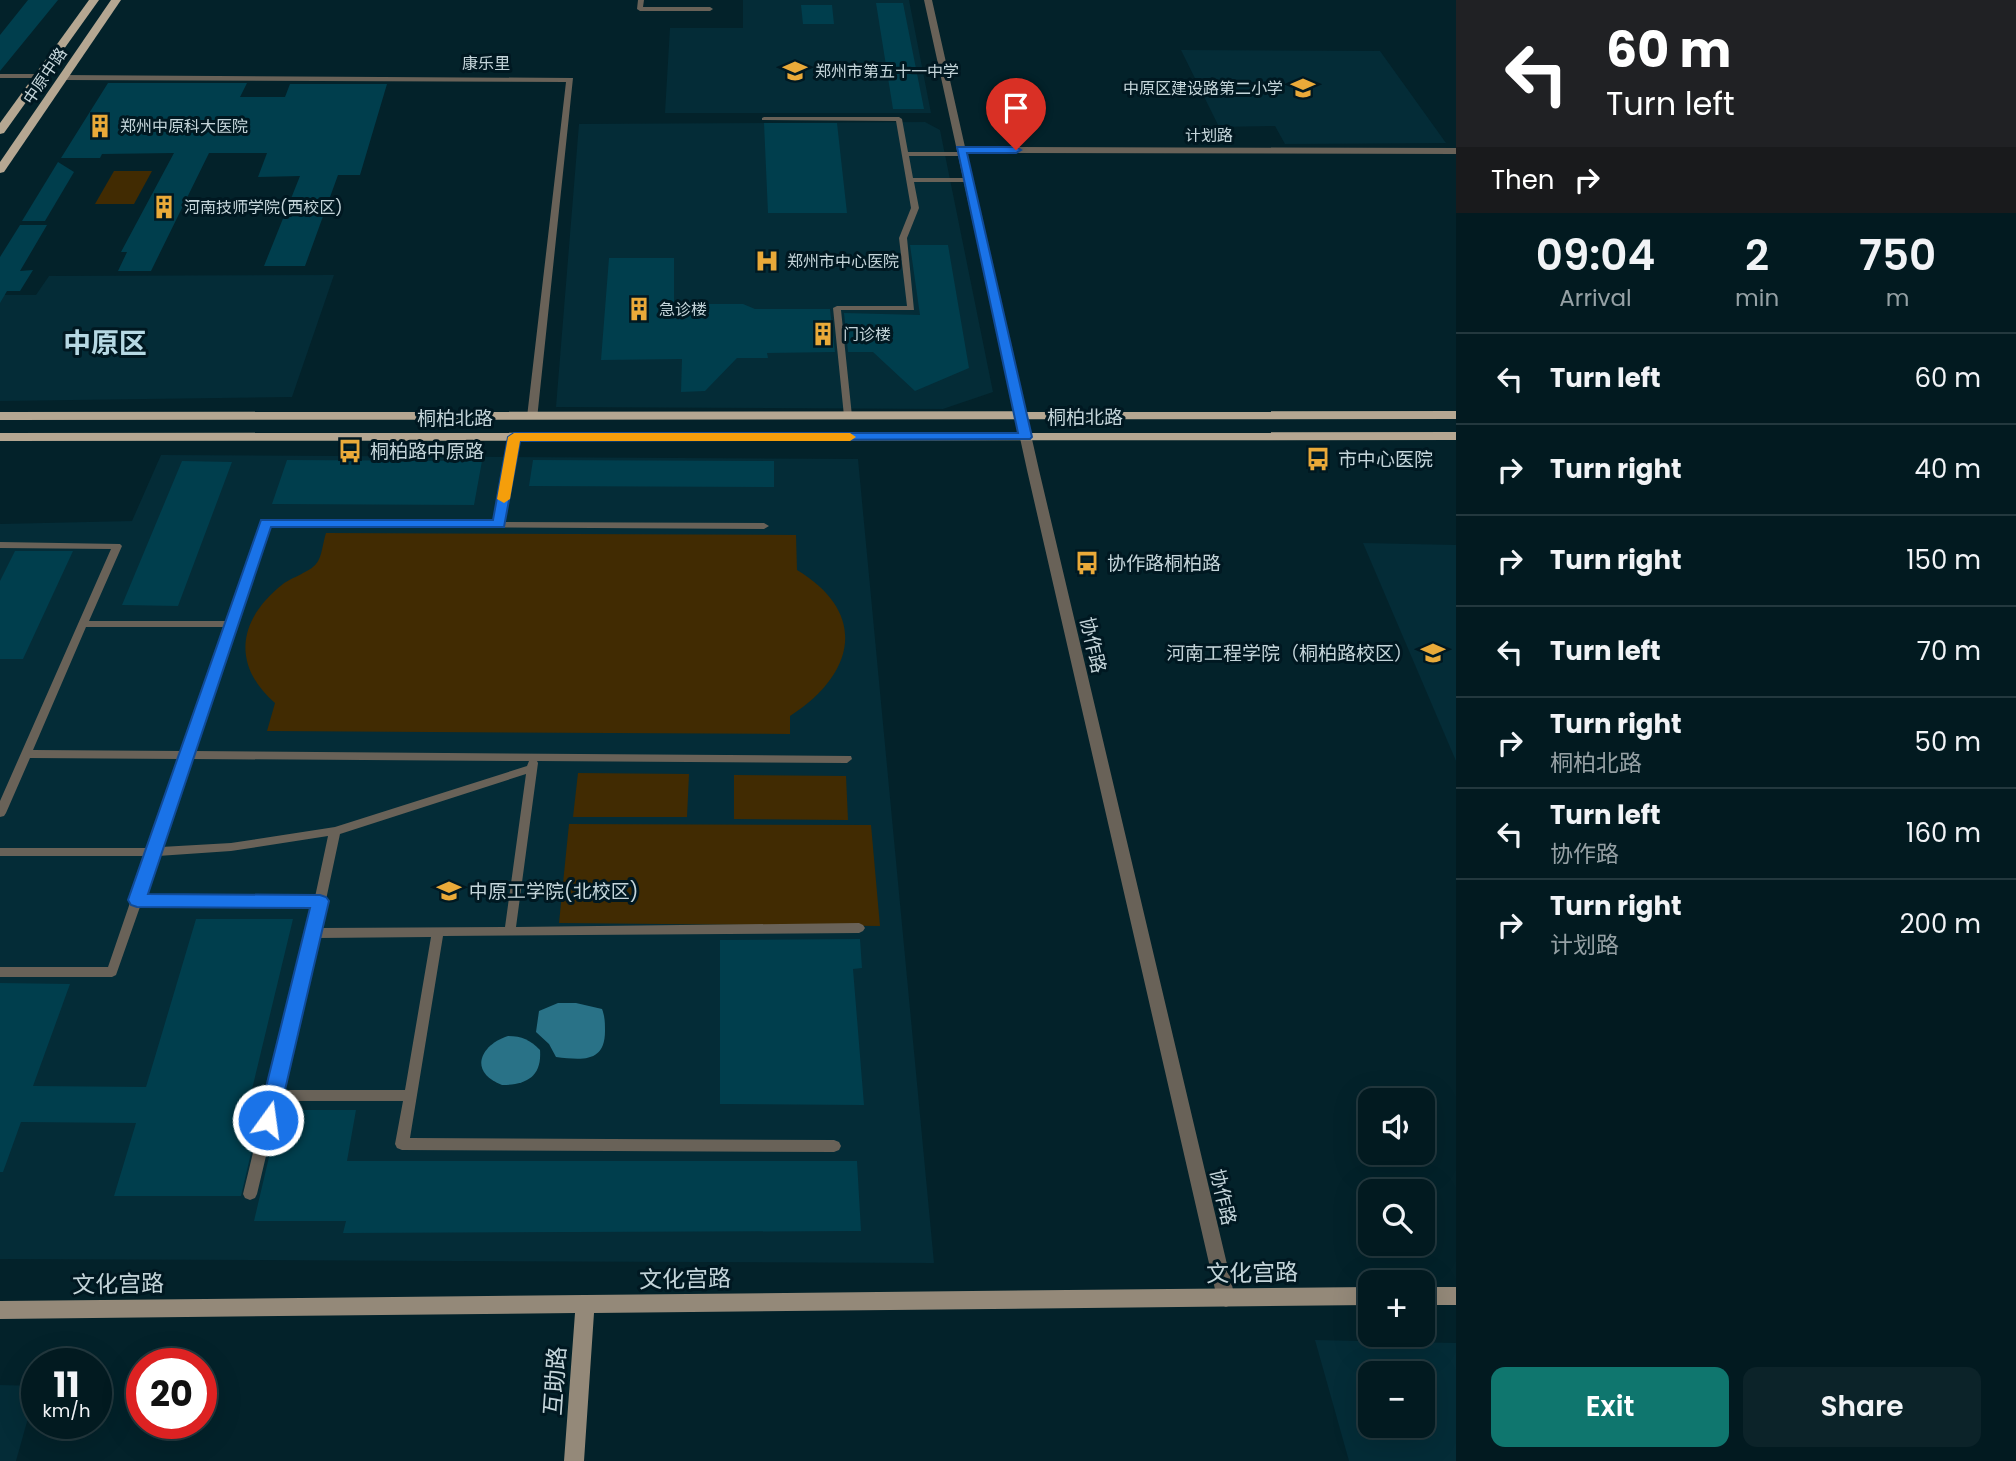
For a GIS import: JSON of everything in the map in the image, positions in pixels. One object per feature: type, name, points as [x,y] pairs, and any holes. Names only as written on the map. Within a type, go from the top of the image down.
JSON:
[{"type":"main road","name":"中原中路","points":[[0,130],[94,0]]},
{"type":"main road","name":"中原中路","points":[[0,170],[116,0]]},
{"type":"main road","name":"桐柏北路","points":[[0,416],[1456,415]]},
{"type":"main road","name":"桐柏北路","points":[[0,437],[1456,436]]},
{"type":"street","name":"协作路","points":[[928,0],[1025,437],[1226,1298]]},
{"type":"street","name":"康乐里","points":[[63,77],[570,80],[533,416]]},
{"type":"street","name":"计划路","points":[[962,152],[1456,151]]},
{"type":"street","name":"文化宫路","points":[[0,1310],[1358,1296]]},
{"type":"street","points":[[1435,1296],[1456,1296]]},
{"type":"street","name":"互助路","points":[[575,1461],[585,1304]]},
{"type":"lane","points":[[641,0],[640,9],[710,9]]},
{"type":"lane","points":[[0,76],[40,76]]},
{"type":"lane","points":[[764,119],[899,119],[915,208],[912,222],[905,229],[903,238],[911,308],[837,308],[849,416]]},
{"type":"lane","points":[[905,154],[962,152]]},
{"type":"lane","points":[[909,180],[968,180]]},
{"type":"lane","points":[[499,524],[514,437]]},
{"type":"lane","points":[[0,972],[112,972],[266,523],[764,526]]},
{"type":"lane","points":[[0,545],[117,546],[0,813]]},
{"type":"lane","points":[[83,624],[231,624]]},
{"type":"lane","points":[[26,754],[187,754],[533,762],[847,758]]},
{"type":"lane","points":[[0,852],[153,852],[231,847],[335,831],[533,762]]},
{"type":"lane","points":[[510,931],[533,762]]},
{"type":"lane","points":[[250,1194],[335,831]]},
{"type":"lane","points":[[137,900],[320,901]]},
{"type":"lane","points":[[313,933],[859,928]]},
{"type":"lane","points":[[438,932],[402,1144],[834,1146]]},
{"type":"lane","points":[[274,1096],[411,1095]]},
{"type":"shaded area","name":"郑州市第五十一中学","points":[[743,0],[909,0],[931,113],[665,113],[670,28],[743,28]]},
{"type":"shaded area","name":"中原区建设路第二小学","points":[[1181,50],[1380,51],[1446,143],[1285,144],[1275,126],[1219,127]]},
{"type":"shaded area","name":"郑州市中心医院","points":[[925,122],[940,130],[993,392],[943,409],[556,407],[579,124]]},
{"type":"shaded area","points":[[114,171],[152,171],[134,204],[95,204]]},
{"type":"shaded area","points":[[334,275],[292,397],[0,401],[0,295],[36,295],[49,276]]},
{"type":"shaded area","name":"中原工学院(北校区)","points":[[161,455],[858,459],[934,1263],[0,1259],[0,524],[132,521]]},
{"type":"shaded area","points":[[326,533],[796,535],[797,570],[820,587],[836,606],[844,625],[845,644],[840,663],[828,682],[812,700],[790,716],[790,734],[267,731],[275,703],[251,673],[246,658],[249,627],[268,598],[283,584],[316,564]]},
{"type":"shaded area","name":"河南工程学院（桐柏路校区）","points":[[1363,543],[1456,545],[1456,761]]},
{"type":"shaded area","points":[[578,773],[689,774],[687,817],[573,817]]},
{"type":"shaded area","points":[[734,775],[846,776],[848,820],[734,819]]},
{"type":"shaded area","points":[[569,824],[871,825],[880,926],[559,923]]},
{"type":"shaded area","points":[[1315,1340],[1358,1341],[1358,1347],[1435,1347],[1435,1343],[1456,1343],[1456,1461],[1349,1461]]},
{"type":"shaded area","points":[[0,1385],[21,1386],[22,1439],[16,1461],[0,1461]]},
{"type":"water","points":[[558,1003],[576,1003],[602,1009],[605,1023],[604,1041],[596,1054],[583,1059],[556,1057],[549,1044],[536,1032],[539,1011]]},
{"type":"water","points":[[508,1036],[522,1038],[533,1044],[540,1050],[540,1059],[535,1072],[526,1081],[502,1085],[491,1080],[485,1073],[482,1059],[490,1046]]},
{"type":"building","points":[[28,0],[58,0],[0,71],[0,35]]},
{"type":"building","points":[[876,3],[903,3],[924,109],[893,109]]},
{"type":"building","points":[[801,5],[832,5],[834,24],[803,24]]},
{"type":"building","points":[[108,83],[247,83],[240,97],[285,97],[290,84],[387,84],[360,175],[338,175],[305,266],[264,266],[300,176],[258,177],[267,153],[209,153],[151,271],[118,271],[127,252],[121,252],[174,153],[102,154],[100,158],[61,158]]},
{"type":"building","points":[[764,123],[837,123],[847,213],[768,213]]},
{"type":"building","points":[[58,162],[74,172],[45,221],[22,221]]},
{"type":"building","points":[[20,225],[47,225],[20,271],[33,270],[20,291],[7,291],[0,303],[0,257]]},
{"type":"building","points":[[910,245],[948,245],[969,368],[915,391],[873,352],[848,352],[844,313],[920,315]]},
{"type":"building","points":[[609,258],[674,258],[674,304],[743,304],[755,309],[830,309],[835,352],[767,353],[768,358],[737,358],[705,391],[681,392],[682,359],[601,360]]},
{"type":"building","points":[[287,460],[482,461],[474,505],[272,504]]},
{"type":"building","points":[[533,460],[774,461],[774,487],[529,486]]},
{"type":"building","points":[[182,461],[232,462],[178,606],[122,605]]},
{"type":"building","points":[[15,551],[73,551],[23,659],[0,659],[0,581]]},
{"type":"building","points":[[196,919],[293,919],[247,1110],[261,1110],[241,1196],[114,1196],[136,1123],[21,1122],[3,1172],[0,1172],[0,983],[70,984],[33,1086],[146,1087]]},
{"type":"building","points":[[860,939],[862,968],[853,969],[864,1105],[720,1104],[720,940]]},
{"type":"building","points":[[280,1110],[356,1110],[347,1161],[857,1161],[861,1231],[343,1233],[346,1221],[254,1221]]},
{"type":"slow traffic","points":[[504,499],[514,437],[850,437]]},
{"type":"place","name":"郑州市第五十一中学","points":[[795,71]]},
{"type":"place","name":"中原区建设路第二小学","points":[[1303,88]]},
{"type":"place","name":"郑州中原科大医院","points":[[100,126]]},
{"type":"place","name":"河南技师学院(西校区)","points":[[164,207]]},
{"type":"place","name":"郑州市中心医院","points":[[767,261]]},
{"type":"place","name":"急诊楼","points":[[639,309]]},
{"type":"place","name":"门诊楼","points":[[823,334]]},
{"type":"place","name":"桐柏路中原路","points":[[350,451]]},
{"type":"place","name":"市中心医院","points":[[1318,459]]},
{"type":"place","name":"协作路桐柏路","points":[[1087,563]]},
{"type":"place","name":"河南工程学院（桐柏路校区）","points":[[1433,653]]},
{"type":"place","name":"中原工学院(北校区)","points":[[449,891]]},
{"type":"district","name":"中原区","points":[[105,343]]},
{"type":"route","points":[[268,1120],[320,901],[137,900],[266,523],[499,524],[514,437],[1025,437],[961,150],[1016,150]]}]
